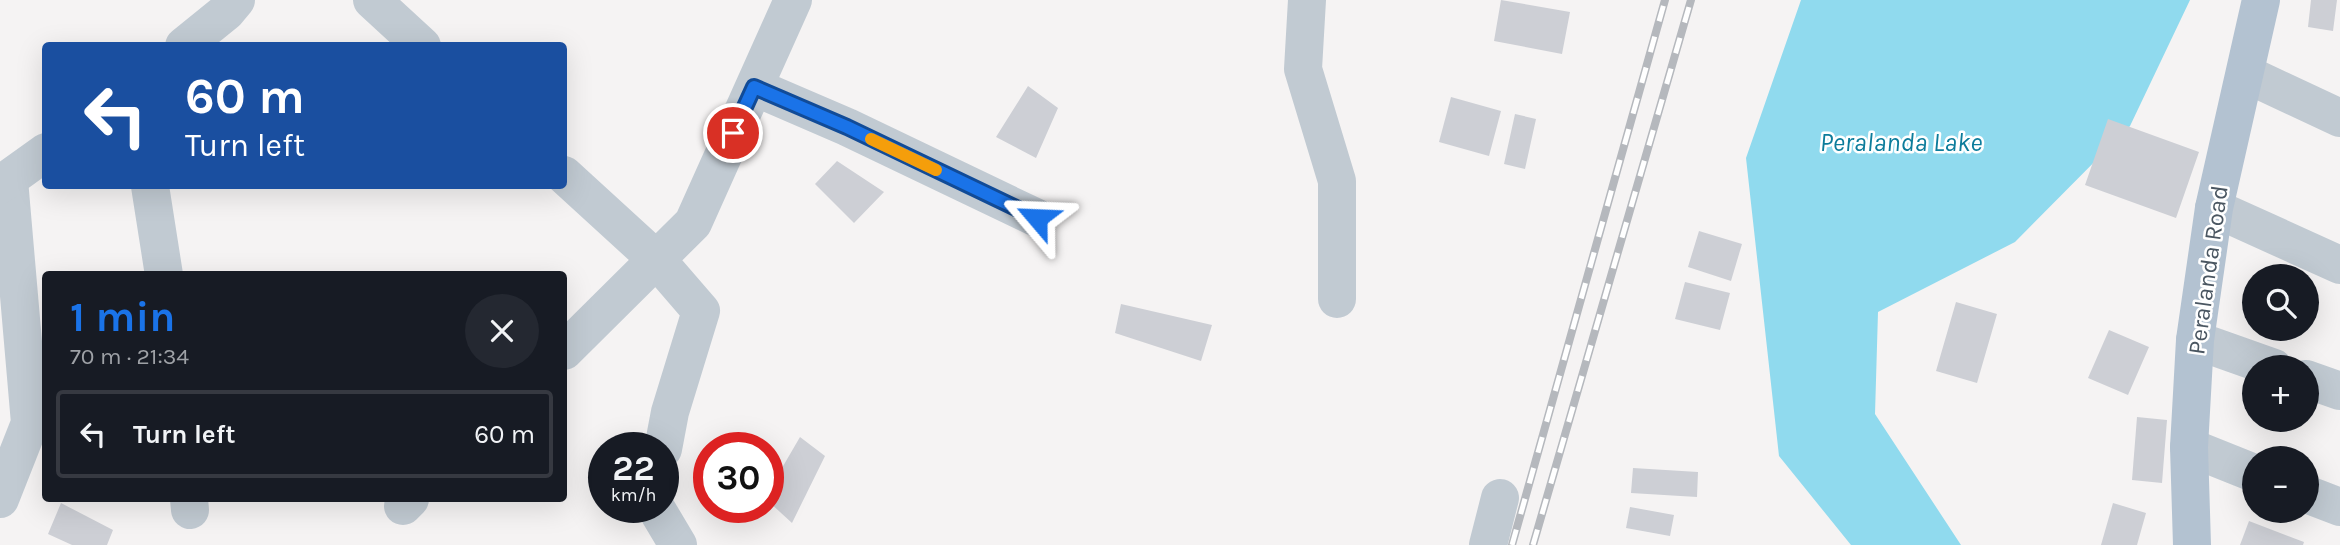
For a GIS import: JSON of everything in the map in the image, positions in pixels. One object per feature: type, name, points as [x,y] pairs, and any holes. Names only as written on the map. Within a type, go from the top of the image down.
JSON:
[{"type":"main road","name":"Peralanda Road","points":[[2192,545],[2189,447],[2196,340],[2214,208],[2261,0]]},
{"type":"street","points":[[189,42],[226,12],[236,0]]},
{"type":"street","points":[[372,0],[418,42]]},
{"type":"street","points":[[567,348],[693,223],[793,0]]},
{"type":"street","points":[[1307,0],[1303,69],[1337,181],[1337,299]]},
{"type":"street","points":[[2246,74],[2340,118]]},
{"type":"street","points":[[754,87],[847,127],[1037,218]]},
{"type":"street","points":[[0,499],[30,423],[4,183],[42,155]]},
{"type":"street","points":[[567,178],[657,260],[701,311],[666,432]]},
{"type":"street","points":[[150,189],[163,271]]},
{"type":"street","points":[[2214,208],[2340,265]]},
{"type":"street","points":[[2196,340],[2242,357]]},
{"type":"street","points":[[2319,384],[2340,391]]},
{"type":"street","points":[[2189,447],[2242,468]]},
{"type":"street","points":[[1488,545],[1500,498]]},
{"type":"street","points":[[2319,499],[2340,507]]},
{"type":"street","points":[[665,523],[678,545]]},
{"type":"water","name":"Peralanda Lake","points":[[1801,0],[2190,0],[2130,126],[2015,242],[1878,312],[1875,414],[1961,545],[1851,545],[1779,456],[1746,158]]},
{"type":"building","points":[[1501,0],[1570,12],[1562,54],[1494,41]]},
{"type":"building","points":[[2311,0],[2337,0],[2333,31],[2308,27]]},
{"type":"building","points":[[1028,86],[1058,108],[1036,158],[996,137]]},
{"type":"building","points":[[1451,97],[1501,111],[1489,156],[1439,142]]},
{"type":"building","points":[[1515,114],[1536,119],[1525,169],[1504,164]]},
{"type":"building","points":[[2108,119],[2199,152],[2176,218],[2085,185]]},
{"type":"building","points":[[837,161],[884,192],[854,223],[815,184]]},
{"type":"building","points":[[1699,231],[1742,244],[1731,281],[1688,267]]},
{"type":"building","points":[[1685,282],[1730,293],[1720,330],[1675,319]]},
{"type":"building","points":[[1956,302],[1997,314],[1977,383],[1936,371]]},
{"type":"building","points":[[1121,304],[1212,325],[1201,361],[1115,333]]},
{"type":"building","points":[[2109,330],[2149,347],[2128,395],[2088,378]]},
{"type":"building","points":[[2137,417],[2167,420],[2162,483],[2132,480]]},
{"type":"building","points":[[800,437],[825,456],[792,523],[784,516],[784,464]]},
{"type":"building","points":[[1633,468],[1698,472],[1697,497],[1631,493]]},
{"type":"building","points":[[61,503],[113,530],[107,545],[72,545],[48,534]]},
{"type":"building","points":[[2113,503],[2146,513],[2137,545],[2101,545]]},
{"type":"building","points":[[1630,507],[1674,515],[1670,536],[1626,528]]},
{"type":"building","points":[[2248,523],[2304,542],[2303,545],[2240,545]]},
{"type":"railway","points":[[1512,545],[1665,0]]},
{"type":"railway","points":[[1533,545],[1691,0]]},
{"type":"slow traffic","points":[[871,139],[936,170]]},
{"type":"route","points":[[733,133],[754,87],[847,127],[1037,218]]}]
